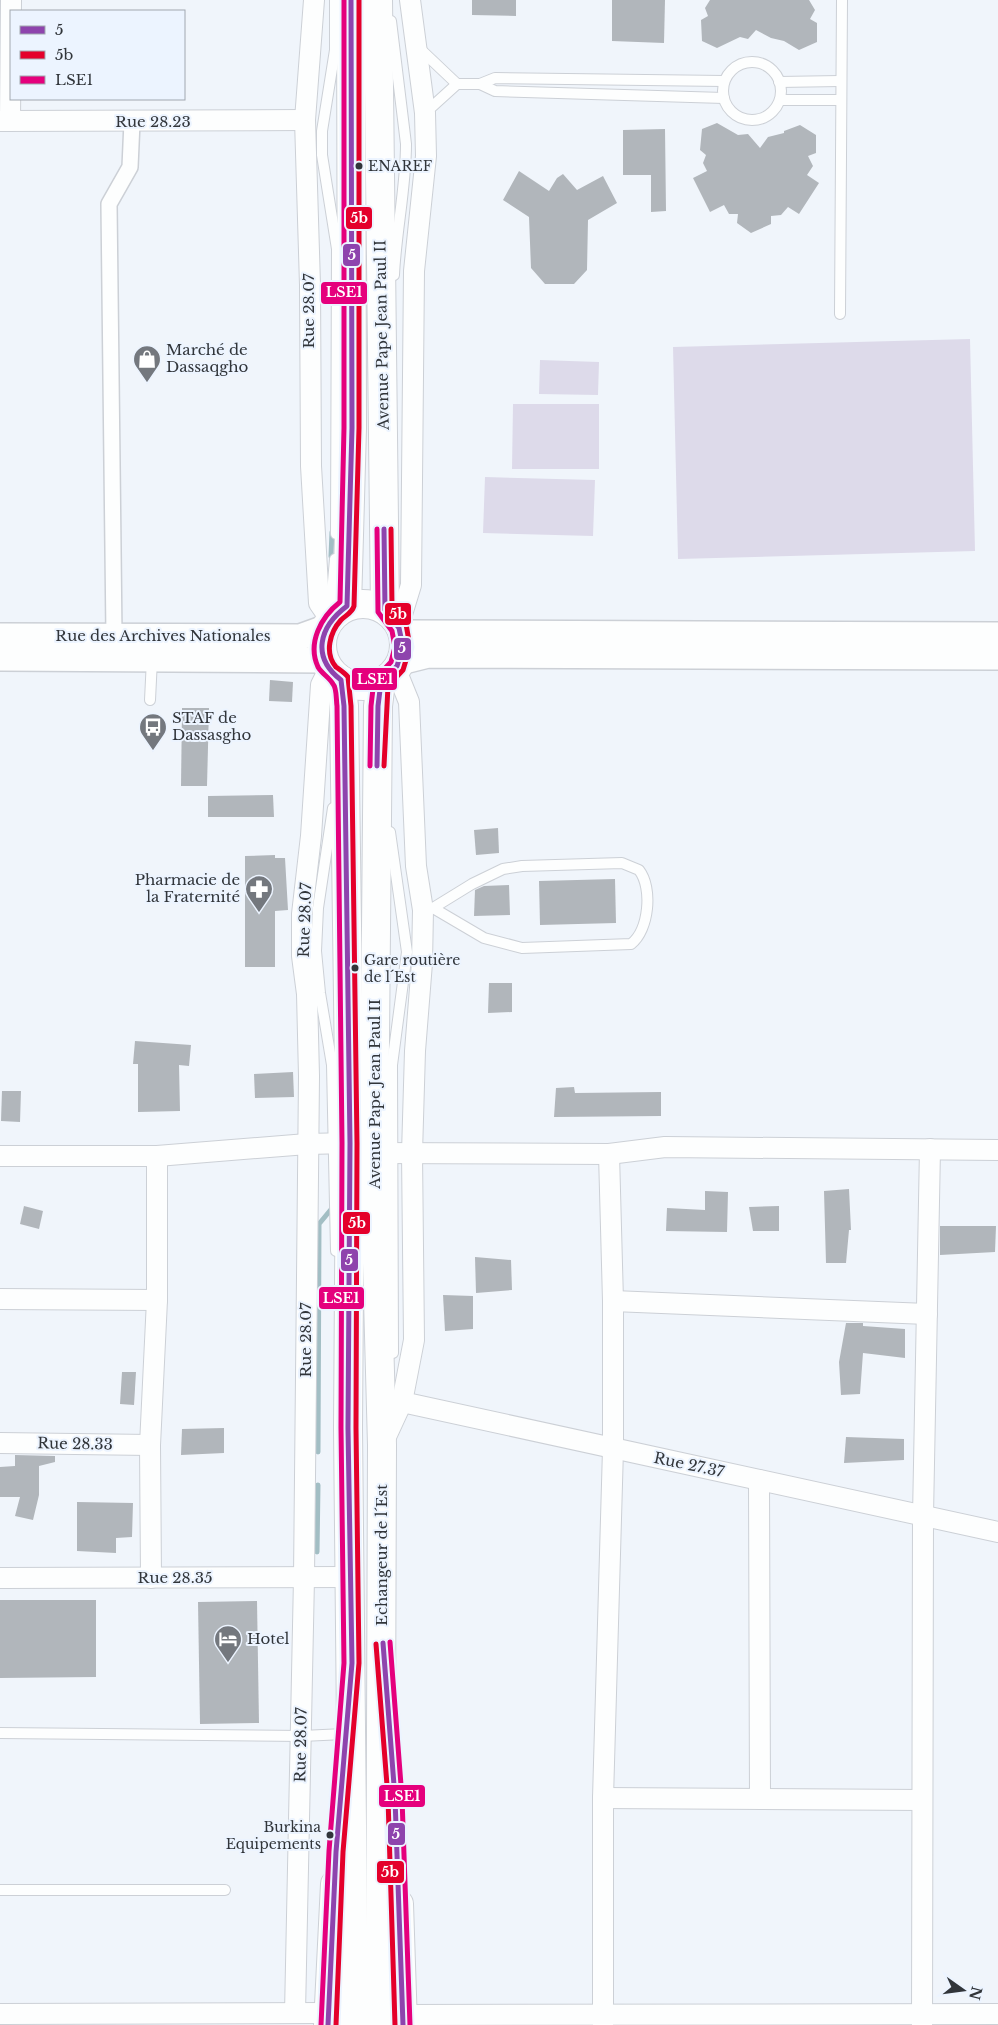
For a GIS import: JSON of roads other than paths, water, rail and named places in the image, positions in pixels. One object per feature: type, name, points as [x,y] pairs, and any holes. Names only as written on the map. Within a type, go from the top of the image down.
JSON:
[{"type":"highway","name":"Avenue Pape Jean Paul II","points":[[351,0],[352,428],[334,618],[321,646],[344,706],[372,1149],[391,1402],[382,1446]]},
{"type":"highway","name":"Avenue Pape Jean Paul II","points":[[348,1428],[372,1149],[378,706],[403,653],[395,621],[384,4]]},
{"type":"highway","points":[[334,618],[366,603],[395,621]]},
{"type":"highway","points":[[332,671],[354,686],[363,687],[392,673]]},
{"type":"highway","name":"Echangeur de l´Est","points":[[348,1428],[352,1663],[354,2025]]},
{"type":"highway","name":"Echangeur de l´Est","points":[[382,1446],[382,1629],[395,1798],[396,2022]]},
{"type":"highway","points":[[328,2019],[344,1734],[352,1663]]},
{"type":"street","name":"Rue 28.07","points":[[314,0],[305,120],[310,286],[311,466],[319,603],[334,618]]},
{"type":"street","points":[[410,0],[414,43],[425,113],[426,156],[414,271],[411,585],[395,621],[998,635]]},
{"type":"street","points":[[5,121],[10,20]]},
{"type":"street","name":"Rue 28.23","points":[[5,121],[305,120]]},
{"type":"street","points":[[114,636],[109,204],[130,167],[132,122]]},
{"type":"street","name":"Rue des Archives Nationales","points":[[0,636],[300,637],[334,618]]},
{"type":"street","points":[[391,1402],[414,1340],[372,1149],[415,1051],[428,909],[416,866],[409,702],[392,673],[428,654],[998,657]]},
{"type":"street","name":"Rue des Archives Nationales","points":[[0,658],[152,658],[332,671]]},
{"type":"street","name":"Rue 28.07","points":[[295,2014],[302,1736],[309,1067],[307,994],[302,956],[302,914],[311,836],[321,686],[332,671]]},
{"type":"street","points":[[0,1156],[157,1156],[307,1144],[372,1149],[609,1154],[665,1147],[998,1150]]},
{"type":"street","points":[[922,2019],[922,1516],[930,1149]]},
{"type":"street","points":[[603,2020],[603,1798],[613,1449],[613,1301],[609,1154]]},
{"type":"street","points":[[151,1578],[150,1445],[157,1300],[157,1156]]},
{"type":"street","points":[[0,1299],[157,1300]]},
{"type":"street","points":[[613,1301],[926,1314]]},
{"type":"street","name":"Rue 27.37","points":[[391,1402],[998,1532]]},
{"type":"street","name":"Rue 28.33","points":[[0,1443],[150,1445]]},
{"type":"street","points":[[759,1480],[760,1799]]},
{"type":"street","name":"Rue 28.35","points":[[0,1578],[350,1577]]},
{"type":"street","points":[[603,1798],[922,1800]]},
{"type":"street","points":[[0,2014],[149,2019],[295,2014],[328,2019]]},
{"type":"street","points":[[396,2022],[922,2019],[998,2014]]},
{"type":"lane","points":[[334,618],[336,557],[337,249],[322,155],[322,131],[336,50],[335,0]]},
{"type":"lane","points":[[840,314],[842,0]]},
{"type":"lane","points":[[384,4],[406,154],[395,247],[394,284]]},
{"type":"lane","points":[[414,43],[457,84]]},
{"type":"lane","points":[[748,62],[759,62],[770,68],[779,82],[780,100],[772,112],[754,120],[744,119],[733,114],[725,104],[722,91],[724,81],[730,71],[738,65],[748,62]]},
{"type":"lane","points":[[425,113],[457,84],[480,84],[495,78],[724,81]]},
{"type":"lane","points":[[779,82],[840,80]]},
{"type":"lane","points":[[480,84],[495,91],[724,98]]},
{"type":"lane","points":[[780,100],[841,100]]},
{"type":"lane","points":[[393,330],[395,621]]},
{"type":"lane","points":[[150,700],[152,658]]},
{"type":"lane","points":[[390,779],[392,673]]},
{"type":"lane","points":[[390,817],[390,846],[400,897],[407,952],[392,1065],[372,1149],[392,1367],[391,1402]]},
{"type":"lane","points":[[622,863],[640,870],[646,883],[646,920],[638,939],[631,944],[522,948],[484,938],[428,909],[485,877],[503,869],[522,866],[622,863]]},
{"type":"lane","points":[[0,1733],[302,1736],[344,1734]]},
{"type":"lane","points":[[0,1890],[225,1890]]},
{"type":"waterway","points":[[331,556],[332,532]]},
{"type":"waterway","points":[[318,1452],[319,1224],[333,1207]]},
{"type":"waterway","points":[[317,1552],[318,1485]]},
{"type":"place","name":"ENAREF","points":[[359,166]]},
{"type":"place","name":"Marché de Dassaqgho","points":[[147,383]]},
{"type":"place","name":"STAF de Dassasgho","points":[[153,751]]},
{"type":"place","name":"Pharmacie de la Fraternité","points":[[259,913]]},
{"type":"place","name":"Gare routière de l´Est","points":[[355,968]]},
{"type":"place","name":"Hotel","points":[[228,1663]]},
{"type":"place","name":"Burkina Equipements","points":[[330,1835]]}]
